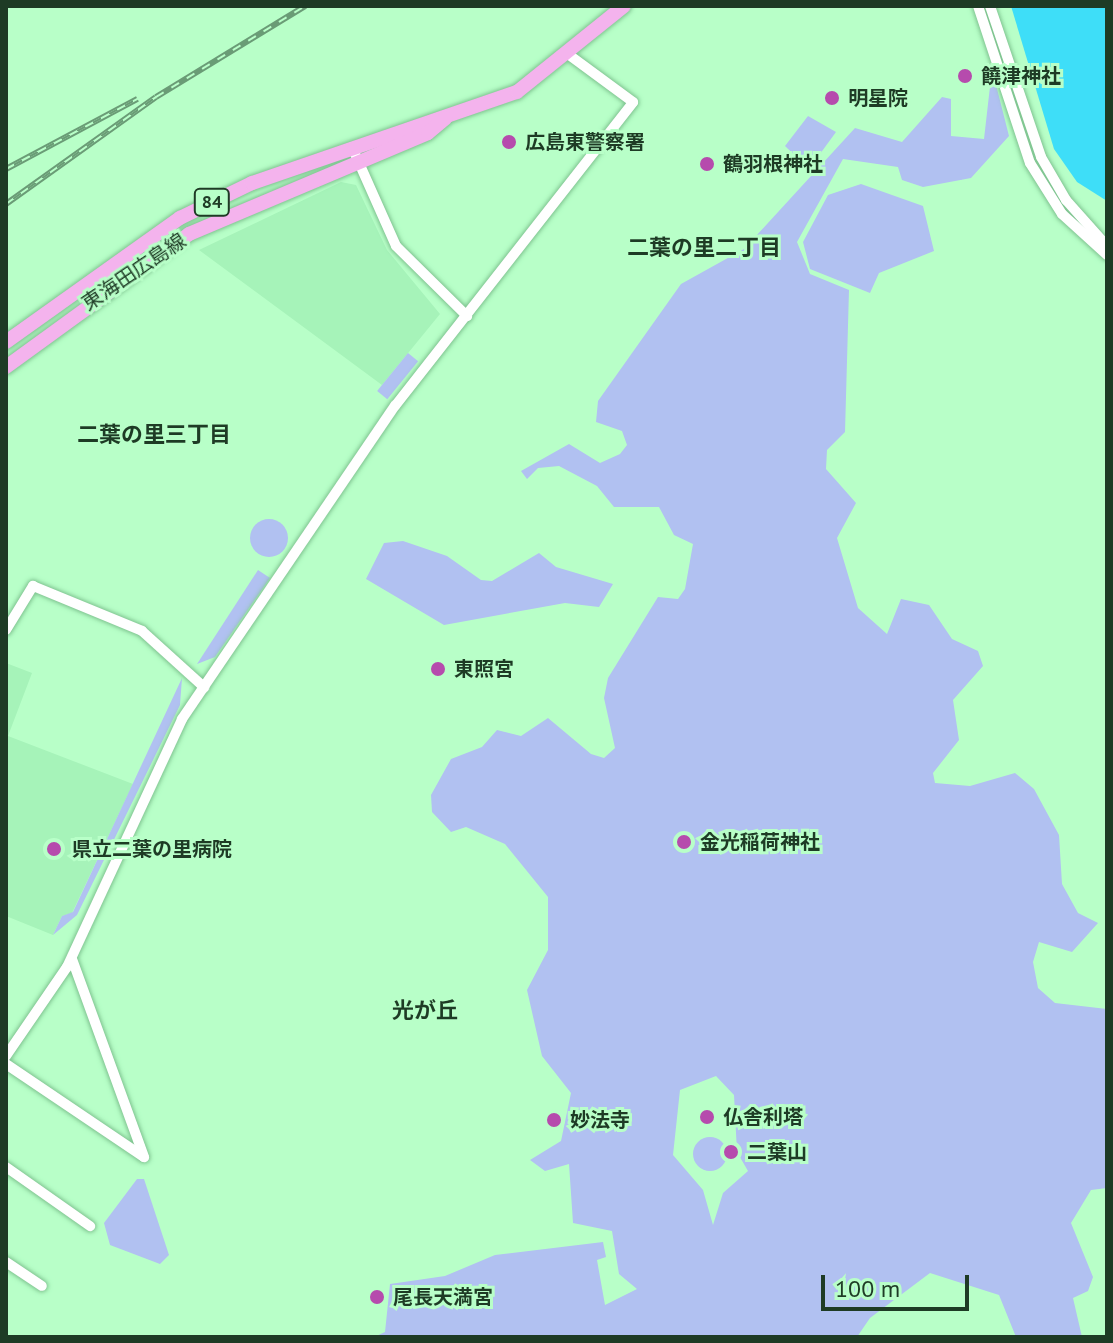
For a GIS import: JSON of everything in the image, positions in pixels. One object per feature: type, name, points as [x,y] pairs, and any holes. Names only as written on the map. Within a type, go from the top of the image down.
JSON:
[{"type":"main road","name":"東海田広島線","points":[[6,342],[164,227],[241,188],[517,92],[624,6]]},
{"type":"main road","name":"東海田広島線","points":[[9,360],[189,234],[358,162],[446,117]]},
{"type":"street","points":[[978,6],[1030,163],[1062,214],[1107,255]]},
{"type":"street","points":[[990,6],[1041,157],[1066,200],[1107,246]]},
{"type":"street","points":[[6,1056],[72,953],[204,687],[395,406],[633,102],[568,54]]},
{"type":"street","points":[[352,147],[396,246],[467,316]]},
{"type":"street","points":[[6,630],[33,586],[142,631],[204,687]]},
{"type":"street","points":[[6,1064],[144,1157],[74,977],[72,953]]},
{"type":"street","points":[[6,1167],[90,1226]]},
{"type":"street","points":[[6,1262],[42,1286]]},
{"type":"shaded area","points":[[1011,6],[1107,6],[1107,201],[1077,182],[1054,149]]},
{"type":"shaded area","points":[[992,69],[1009,136],[971,178],[923,187],[902,180],[898,167],[843,159],[797,242],[810,274],[849,290],[845,432],[827,450],[826,469],[856,503],[837,538],[858,608],[887,634],[901,599],[929,605],[952,639],[978,651],[983,666],[953,700],[959,740],[933,773],[935,783],[970,786],[1015,773],[1034,789],[1059,835],[1062,884],[1078,913],[1098,923],[1072,952],[1039,942],[1033,962],[1038,988],[1055,1003],[1107,1009],[1107,1188],[1091,1190],[1071,1223],[1093,1277],[1088,1291],[1073,1298],[1082,1337],[1016,1337],[999,1295],[930,1273],[870,1318],[857,1337],[374,1337],[385,1332],[390,1284],[445,1276],[495,1255],[603,1242],[606,1257],[597,1260],[605,1305],[637,1289],[619,1274],[612,1231],[573,1223],[569,1164],[545,1171],[530,1160],[561,1141],[571,1093],[542,1056],[527,990],[548,950],[548,897],[505,844],[466,827],[451,832],[432,812],[431,795],[451,759],[482,747],[497,730],[521,736],[548,718],[591,754],[604,758],[615,748],[604,698],[608,678],[658,597],[678,599],[685,589],[693,544],[674,535],[659,507],[614,507],[597,486],[559,466],[538,468],[527,479],[521,471],[569,444],[600,463],[620,454],[627,445],[622,431],[596,422],[598,401],[681,284],[744,249],[855,128],[902,142],[942,97],[951,99],[951,136],[984,139]],"holes":[[[716,1076],[734,1095],[737,1152],[748,1171],[723,1193],[713,1225],[703,1190],[673,1155],[680,1090]]]},
{"type":"shaded area","points":[[808,116],[836,132],[809,169],[785,146]]},
{"type":"shaded area","points":[[341,182],[356,185],[387,250],[440,314],[382,385],[199,250]]},
{"type":"shaded area","points":[[861,184],[923,206],[934,251],[879,273],[870,293],[810,269],[803,242],[828,195]]},
{"type":"shaded area","points":[[408,353],[418,361],[387,399],[377,391]]},
{"type":"shaded area","points":[[269,519],[282,525],[288,538],[282,551],[269,557],[256,551],[250,538],[256,525]]},
{"type":"shaded area","points":[[403,541],[447,556],[481,580],[492,581],[539,553],[556,567],[613,584],[599,607],[565,603],[444,625],[366,579],[384,543]]},
{"type":"shaded area","points":[[258,570],[270,578],[215,657],[197,664]]},
{"type":"shaded area","name":"県立二葉の里病院","points":[[6,663],[32,673],[8,736],[133,784],[72,913],[62,916],[53,935],[6,916]]},
{"type":"shaded area","points":[[182,678],[180,705],[77,915],[53,935],[62,916],[73,912]]},
{"type":"shaded area","points":[[710,1137],[722,1142],[727,1154],[722,1166],[710,1171],[698,1166],[693,1154],[698,1142]]},
{"type":"shaded area","points":[[137,1179],[144,1179],[169,1255],[160,1264],[110,1245],[104,1223]]},
{"type":"railway","points":[[6,204],[156,97],[305,6]]},
{"type":"railway","points":[[6,169],[137,99]]},
{"type":"place","name":"饒津神社","points":[[965,76]]},
{"type":"place","name":"明星院","points":[[832,98]]},
{"type":"place","name":"広島東警察署","points":[[509,142]]},
{"type":"place","name":"鶴羽根神社","points":[[707,164]]},
{"type":"place","name":"東照宮","points":[[438,669]]},
{"type":"place","name":"金光稲荷神社","points":[[684,842]]},
{"type":"place","name":"県立二葉の里病院","points":[[54,849]]},
{"type":"place","name":"仏舎利塔","points":[[707,1117]]},
{"type":"place","name":"妙法寺","points":[[554,1120]]},
{"type":"place","name":"二葉山","points":[[731,1152]]},
{"type":"place","name":"尾長天満宮","points":[[377,1297]]},
{"type":"district","name":"二葉の里二丁目","points":[[704,248]]},
{"type":"district","name":"二葉の里三丁目","points":[[154,435]]},
{"type":"district","name":"光が丘","points":[[425,1011]]}]
